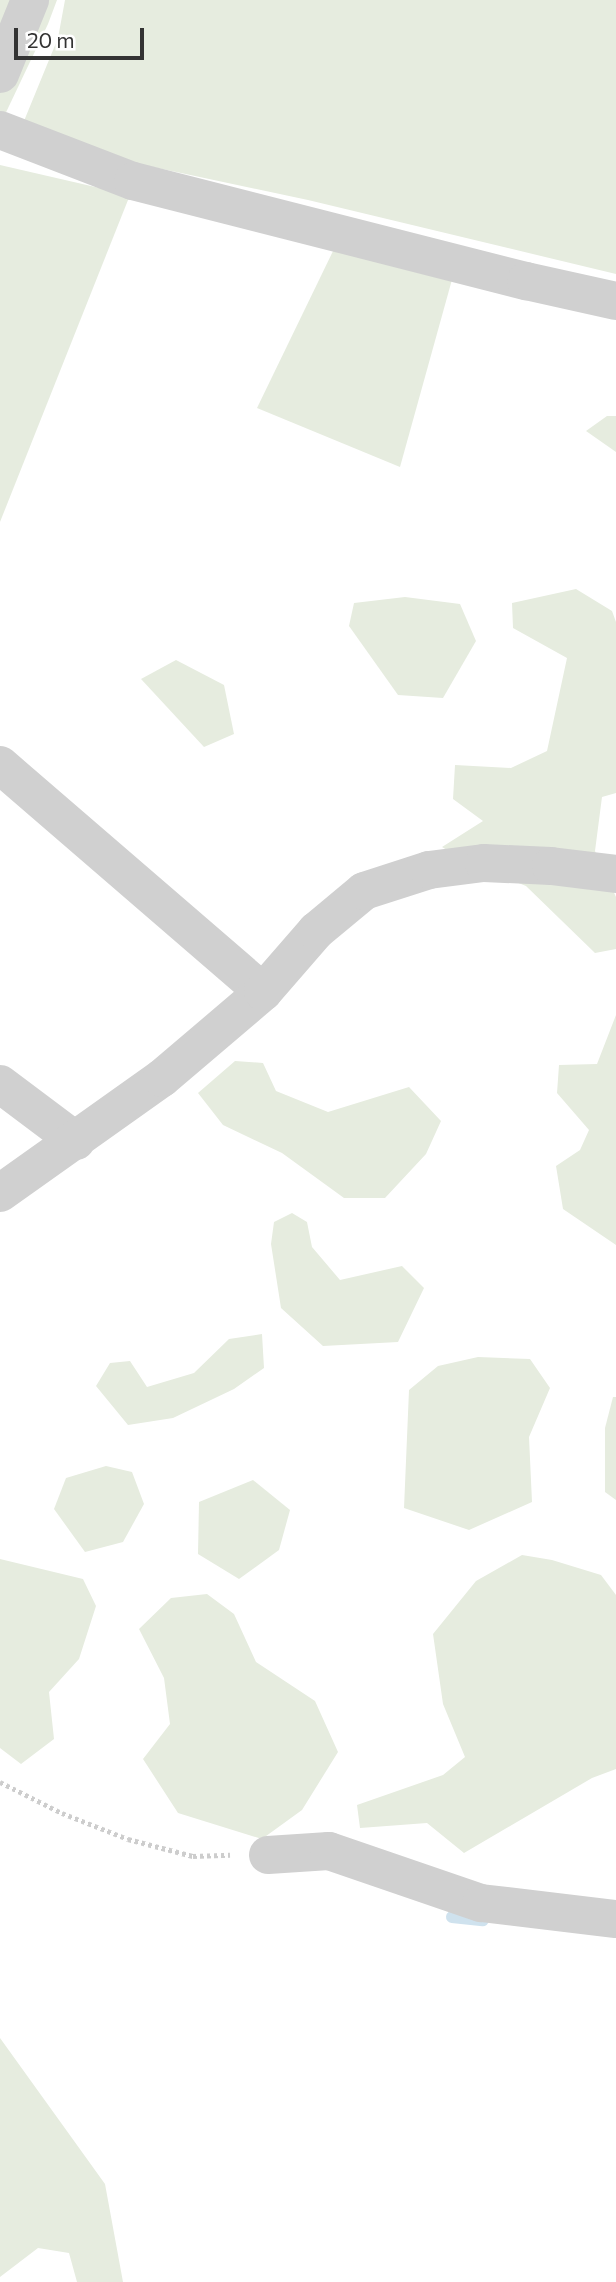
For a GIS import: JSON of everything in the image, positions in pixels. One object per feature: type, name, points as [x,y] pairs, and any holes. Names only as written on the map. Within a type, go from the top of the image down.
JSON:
[{"type":"street","points":[[0,74],[30,0]]},
{"type":"street","points":[[0,130],[134,181],[616,301]]},
{"type":"street","points":[[0,765],[264,992]]},
{"type":"street","points":[[0,1192],[162,1078],[264,992],[316,931],[364,891],[429,870],[484,863],[551,866],[616,874]]},
{"type":"street","points":[[0,1084],[76,1141]]},
{"type":"street","points":[[268,1855],[329,1851],[481,1903],[616,1919]]},
{"type":"path","points":[[0,1782],[62,1813],[128,1839],[193,1856],[268,1855]]},
{"type":"shaded area","points":[[0,0],[57,0],[0,125]]},
{"type":"shaded area","points":[[65,0],[616,0],[616,274],[308,200],[17,138],[58,38]]},
{"type":"shaded area","points":[[0,165],[130,195],[0,522]]},
{"type":"shaded area","points":[[334,249],[453,276],[400,467],[257,408]]},
{"type":"shaded area","points":[[607,416],[616,416],[616,452],[586,431]]},
{"type":"shaded area","points":[[576,589],[612,611],[616,622],[616,793],[602,797],[595,851],[616,897],[616,949],[595,953],[526,886],[467,862],[442,847],[483,821],[453,799],[455,765],[511,768],[547,751],[567,658],[513,628],[512,603]]},
{"type":"shaded area","points":[[405,597],[460,604],[476,641],[443,698],[398,695],[349,626],[354,603]]},
{"type":"shaded area","points":[[176,660],[224,685],[234,734],[204,747],[141,679]]},
{"type":"shaded area","points":[[616,1015],[616,1245],[563,1209],[556,1166],[580,1150],[589,1130],[557,1093],[559,1065],[597,1064]]},
{"type":"shaded area","points":[[235,1061],[263,1063],[276,1091],[328,1112],[409,1087],[441,1121],[426,1154],[385,1198],[344,1198],[282,1153],[223,1125],[198,1093]]},
{"type":"shaded area","points":[[292,1213],[307,1222],[312,1247],[340,1280],[402,1266],[424,1288],[398,1342],[323,1346],[281,1308],[271,1244],[274,1222]]},
{"type":"shaded area","points":[[262,1334],[264,1368],[234,1389],[173,1418],[128,1425],[96,1386],[110,1363],[130,1361],[147,1387],[194,1373],[229,1339]]},
{"type":"shaded area","points":[[478,1357],[530,1359],[550,1388],[529,1437],[532,1502],[469,1530],[404,1508],[409,1390],[438,1366]]},
{"type":"shaded area","points":[[613,1397],[616,1397],[616,1500],[605,1492],[605,1428]]},
{"type":"shaded area","points":[[106,1466],[132,1472],[144,1504],[123,1542],[85,1552],[54,1509],[66,1478]]},
{"type":"shaded area","points":[[253,1480],[290,1510],[279,1550],[239,1579],[198,1554],[199,1502]]},
{"type":"shaded area","points":[[522,1555],[552,1560],[601,1575],[616,1595],[616,1769],[592,1778],[464,1853],[427,1823],[360,1828],[357,1805],[443,1775],[465,1757],[443,1704],[433,1634],[476,1581]]},
{"type":"shaded area","points":[[0,1559],[83,1579],[96,1606],[79,1659],[49,1692],[54,1739],[21,1764],[0,1748]]},
{"type":"shaded area","points":[[207,1594],[234,1614],[256,1662],[315,1701],[338,1752],[302,1810],[262,1839],[178,1813],[143,1759],[170,1724],[164,1678],[139,1629],[171,1598]]},
{"type":"shaded area","points":[[0,2038],[105,2184],[123,2282],[77,2282],[69,2253],[38,2248],[0,2277]]},
{"type":"waterway","points":[[452,1917],[483,1920]]}]
